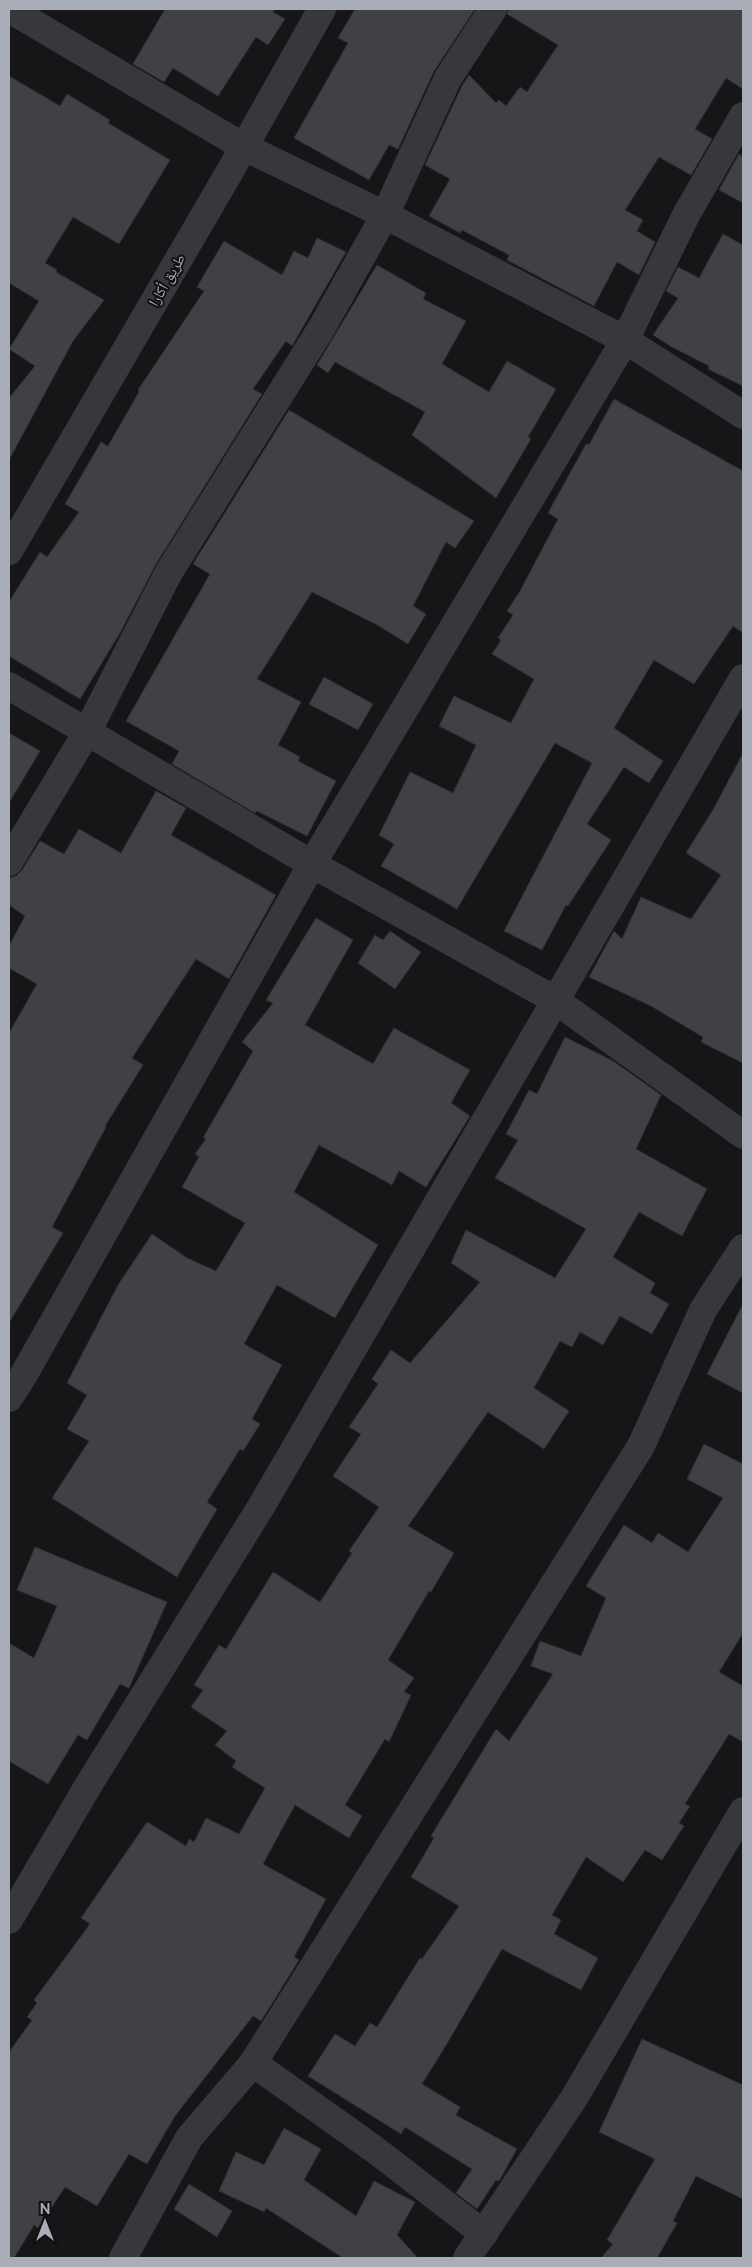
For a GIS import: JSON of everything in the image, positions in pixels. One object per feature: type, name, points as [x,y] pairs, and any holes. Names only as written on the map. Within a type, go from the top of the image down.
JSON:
[{"type":"street","points":[[9,9],[244,147],[385,215],[624,340],[743,415]]},
{"type":"street","name":"طريق أكارا","points":[[9,551],[322,9]]},
{"type":"street","points":[[9,862],[86,732],[169,572],[321,329],[385,215],[448,78],[493,9]]},
{"type":"street","points":[[9,1398],[33,1359],[312,864],[624,340],[686,215],[743,116]]},
{"type":"street","points":[[9,1920],[90,1781],[262,1505],[743,678]]},
{"type":"street","points":[[9,686],[312,864],[555,1000],[743,1135]]},
{"type":"street","points":[[123,2258],[189,2138],[253,2063],[641,1446],[703,1310],[743,1248]]},
{"type":"street","points":[[467,2258],[574,2098],[743,1811]]},
{"type":"street","points":[[253,2063],[374,2149],[484,2234]]},
{"type":"building","points":[[165,9],[275,9],[273,12],[285,19],[268,45],[256,37],[218,96],[173,68],[164,82],[133,64]]},
{"type":"building","points":[[355,9],[475,9],[434,71],[398,149],[389,145],[369,180],[294,138],[348,43],[338,38]]},
{"type":"building","points":[[508,9],[743,9],[743,89],[726,78],[695,129],[712,139],[691,175],[659,157],[625,210],[643,220],[637,231],[655,242],[639,275],[617,262],[594,306],[507,260],[509,255],[462,230],[460,233],[429,216],[450,179],[425,165],[469,75],[496,103],[499,100],[506,106],[520,87],[527,92],[558,45],[507,14]]},
{"type":"building","points":[[9,76],[60,106],[67,94],[110,120],[108,123],[170,160],[119,244],[73,217],[45,263],[57,270],[56,272],[104,300],[73,341],[9,460],[9,398],[35,366],[9,349],[39,301],[9,283]]},
{"type":"building","points":[[739,154],[743,157],[743,203],[719,190]]},
{"type":"building","points":[[723,234],[743,245],[743,386],[708,369],[709,366],[653,335],[678,298],[666,291],[678,267],[699,278]]},
{"type":"building","points":[[317,238],[346,252],[292,346],[286,341],[253,389],[262,394],[156,564],[120,633],[80,699],[9,656],[9,602],[40,552],[47,557],[79,512],[65,504],[101,442],[108,446],[139,392],[138,390],[204,291],[197,287],[224,241],[282,275],[294,251],[308,258]]},
{"type":"building","points":[[377,265],[426,293],[423,299],[466,321],[442,364],[489,392],[507,361],[556,389],[528,437],[531,439],[496,498],[412,435],[425,412],[335,362],[328,373],[317,365]]},
{"type":"building","points":[[614,399],[743,471],[743,633],[733,626],[694,684],[654,660],[614,728],[663,761],[649,783],[624,767],[587,824],[611,840],[568,906],[566,905],[542,950],[504,931],[592,763],[555,743],[457,909],[381,866],[394,844],[379,835],[410,772],[453,793],[476,745],[439,726],[454,696],[511,723],[534,679],[492,654],[501,640],[498,638],[513,615],[507,611],[520,591],[558,519],[548,513],[586,444],[589,445]]},
{"type":"building","points":[[289,410],[474,521],[455,548],[446,542],[413,606],[426,614],[408,644],[379,626],[312,592],[257,679],[301,702],[278,745],[300,757],[298,761],[336,781],[307,836],[257,811],[255,813],[172,764],[179,751],[126,721],[210,574],[193,564]]},
{"type":"building","points":[[324,677],[373,704],[358,730],[309,704]]},
{"type":"building","points":[[9,733],[40,751],[9,803]]},
{"type":"building","points":[[743,753],[743,1063],[701,1042],[703,1037],[651,1006],[589,977],[614,931],[622,939],[641,897],[691,919],[721,875],[686,853],[713,810]]},
{"type":"building","points":[[156,791],[186,808],[171,835],[276,895],[229,979],[196,959],[132,1058],[143,1065],[105,1126],[52,1227],[63,1233],[9,1323],[9,1033],[37,984],[9,968],[9,946],[25,916],[9,905],[9,878],[16,876],[22,870],[40,841],[64,854],[79,829],[121,853]]},
{"type":"building","points":[[316,918],[353,940],[305,1025],[373,1064],[394,1028],[470,1070],[451,1103],[470,1116],[426,1187],[399,1171],[392,1185],[319,1145],[294,1192],[378,1245],[335,1318],[277,1285],[244,1344],[282,1365],[252,1419],[260,1424],[243,1451],[240,1449],[207,1502],[217,1509],[177,1577],[52,1498],[89,1441],[67,1429],[87,1395],[67,1383],[118,1285],[152,1234],[187,1258],[216,1271],[245,1223],[182,1187],[199,1157],[195,1154],[206,1139],[203,1138],[253,1051],[242,1042],[273,1003],[266,1000]]},
{"type":"building","points":[[390,931],[421,952],[395,989],[358,963],[375,935],[383,940]]},
{"type":"building","points":[[565,1037],[613,1061],[661,1095],[636,1149],[707,1189],[682,1236],[639,1212],[613,1257],[655,1283],[650,1293],[669,1304],[652,1334],[620,1316],[603,1345],[580,1332],[572,1347],[560,1341],[534,1388],[569,1411],[544,1449],[488,1412],[408,1526],[454,1553],[388,1660],[414,1678],[404,1692],[411,1695],[389,1742],[385,1739],[345,1805],[362,1816],[349,1838],[295,1805],[263,1864],[326,1899],[294,1957],[299,1960],[261,2021],[253,2016],[175,2116],[147,2164],[129,2154],[97,2206],[65,2187],[38,2228],[34,2225],[14,2258],[9,2258],[9,2052],[32,2020],[27,2017],[37,2003],[34,2000],[90,1924],[81,1918],[147,1822],[186,1846],[189,1839],[194,1842],[206,1818],[239,1834],[265,1788],[232,1767],[236,1761],[215,1745],[227,1731],[191,1707],[203,1690],[194,1685],[219,1645],[226,1649],[273,1572],[320,1602],[352,1553],[349,1551],[379,1507],[333,1476],[361,1434],[349,1427],[378,1384],[372,1379],[391,1350],[410,1363],[480,1282],[451,1263],[466,1230],[555,1278],[586,1229],[495,1178],[518,1140],[506,1134],[529,1090],[537,1094]]},
{"type":"building","points":[[743,1304],[743,1393],[707,1374]]},
{"type":"building","points":[[704,1444],[743,1464],[743,1633],[719,1672],[743,1686],[743,1742],[729,1734],[685,1804],[690,1806],[679,1823],[684,1826],[662,1860],[645,1850],[623,1882],[586,1857],[552,1915],[561,1920],[554,1934],[598,1958],[581,1990],[502,1949],[422,2084],[460,2107],[456,2115],[517,2149],[499,2181],[496,2180],[477,2209],[456,2193],[472,2169],[405,2127],[401,2134],[308,2076],[335,2034],[355,2046],[370,2023],[377,2027],[420,1958],[422,1959],[459,1906],[411,1877],[434,1838],[431,1836],[496,1729],[509,1741],[553,1674],[531,1666],[540,1641],[581,1656],[606,1598],[586,1586],[624,1525],[652,1543],[658,1533],[688,1552],[723,1498],[687,1479]]},
{"type":"building","points":[[35,1547],[167,1602],[129,1688],[120,1684],[87,1740],[78,1735],[48,1784],[9,1761],[9,1643],[34,1658],[57,1606],[17,1590]]},
{"type":"building","points":[[642,2039],[743,2085],[743,2199],[696,2176],[673,2221],[677,2223],[657,2258],[601,2258],[613,2244],[607,2240],[655,2159],[599,2132]]},
{"type":"building","points":[[284,2128],[321,2149],[304,2180],[356,2216],[374,2181],[415,2202],[397,2235],[418,2258],[343,2258],[266,2208],[264,2212],[219,2191],[236,2152],[264,2165]]},
{"type":"building","points":[[189,2184],[232,2211],[217,2237],[174,2209]]}]
